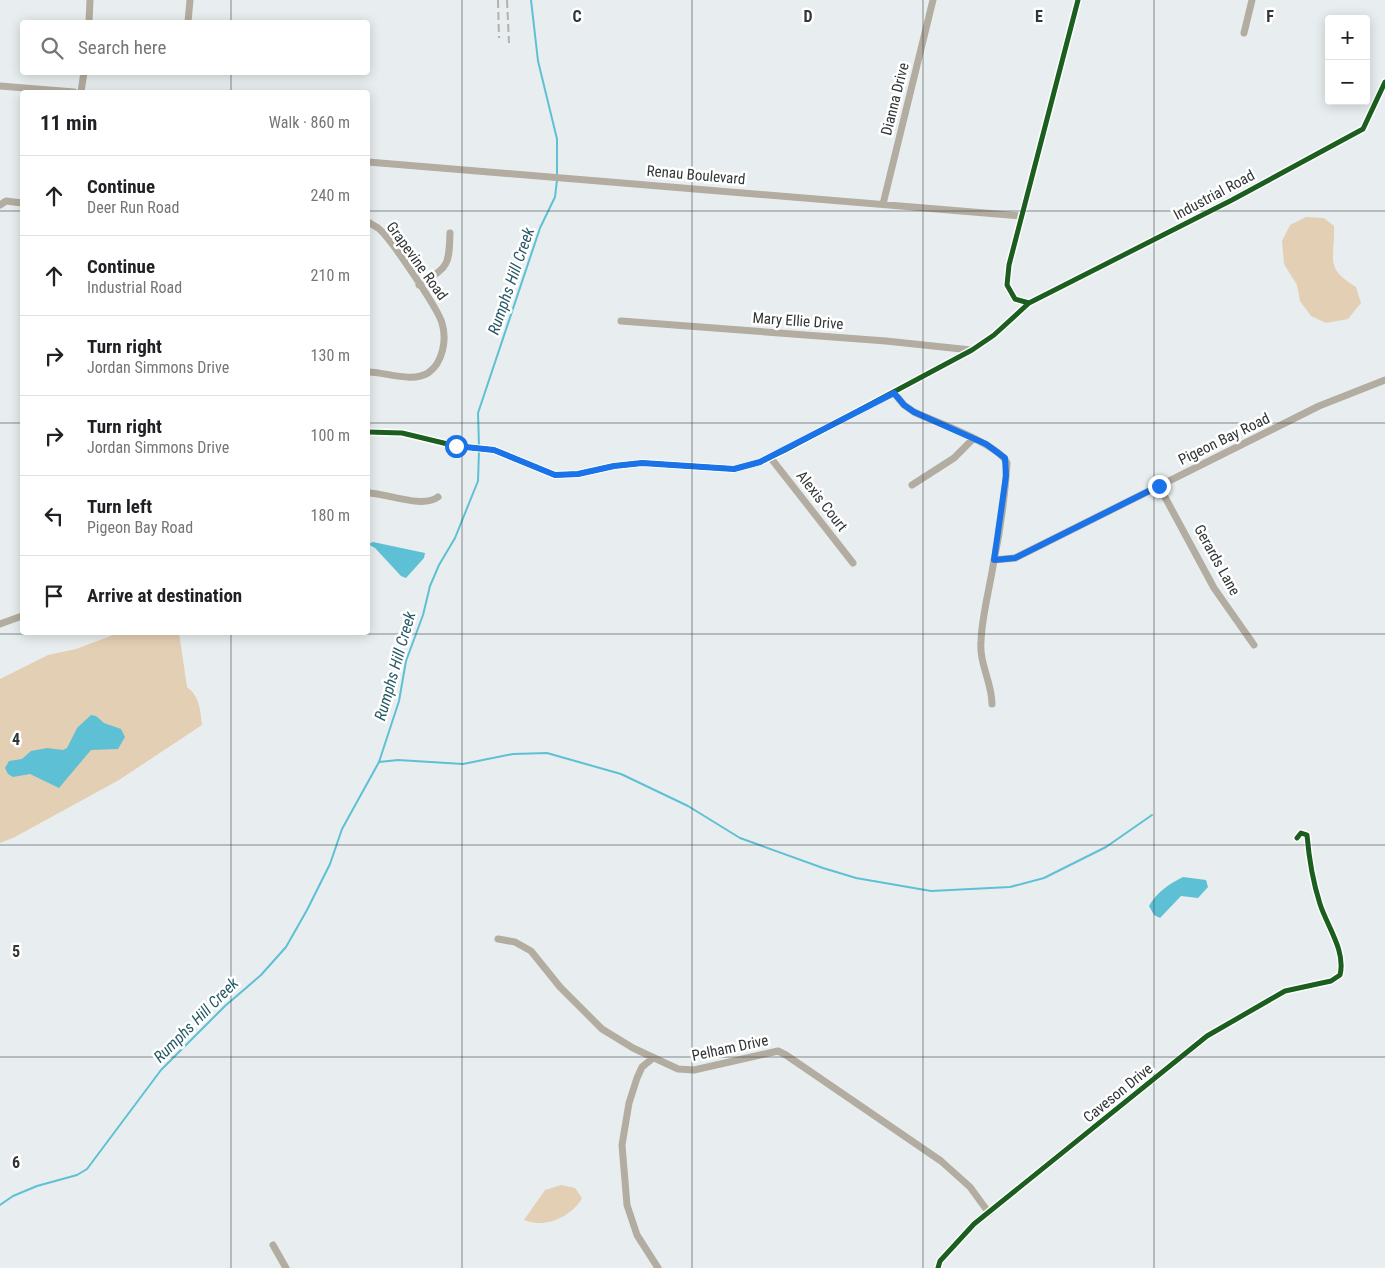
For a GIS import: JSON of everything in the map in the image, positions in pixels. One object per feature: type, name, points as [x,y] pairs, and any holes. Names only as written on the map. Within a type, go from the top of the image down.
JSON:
[{"type":"street","points":[[88,20],[90,0]]},
{"type":"street","points":[[188,20],[190,0]]},
{"type":"street","name":"Dianna Drive","points":[[883,204],[933,0]]},
{"type":"street","points":[[1029,303],[1015,299],[1007,285],[1009,265],[1078,0]]},
{"type":"street","points":[[1244,33],[1252,0]]},
{"type":"street","points":[[82,90],[84,75]]},
{"type":"street","name":"Industrial Road","points":[[370,432],[402,433],[456,446],[494,450],[555,475],[578,474],[614,466],[642,463],[734,469],[770,457],[972,350],[994,335],[1029,303],[1232,200],[1362,129],[1385,82]]},
{"type":"street","points":[[0,86],[49,90]]},
{"type":"street","name":"Renau Boulevard","points":[[370,162],[1021,216]]},
{"type":"street","points":[[0,205],[6,201],[20,203]]},
{"type":"street","name":"Grapevine Road","points":[[370,223],[378,228],[387,238],[437,310],[443,325],[444,342],[441,357],[428,372],[414,377],[370,372]]},
{"type":"street","points":[[419,285],[445,267],[448,260],[450,232]]},
{"type":"street","name":"Mary Ellie Drive","points":[[621,321],[886,341],[972,350]]},
{"type":"street","name":"Pigeon Bay Road","points":[[994,560],[1015,558],[1319,406],[1385,380]]},
{"type":"street","points":[[894,393],[904,405],[914,412],[998,451],[1007,464],[999,535],[980,644],[984,671],[992,692],[992,704]]},
{"type":"street","points":[[912,485],[954,458],[973,439]]},
{"type":"street","name":"Alexis Court","points":[[770,457],[853,563]]},
{"type":"street","name":"Gerards Lane","points":[[1159,486],[1214,588],[1254,645]]},
{"type":"street","points":[[370,492],[422,502],[434,500],[438,497]]},
{"type":"street","points":[[0,624],[20,617]]},
{"type":"street","name":"Caveson Drive","points":[[938,1268],[940,1261],[964,1233],[1207,1036],[1285,991],[1331,981],[1340,975],[1342,963],[1320,906],[1312,875],[1306,835],[1301,833],[1297,838]]},
{"type":"street","name":"Pelham Drive","points":[[498,939],[515,942],[531,951],[560,987],[602,1029],[654,1058],[685,1071],[778,1052],[786,1055],[941,1161],[970,1187],[989,1212]]},
{"type":"street","points":[[654,1058],[642,1067],[637,1078],[629,1103],[622,1144],[628,1205],[637,1235],[658,1268]]},
{"type":"street","points":[[274,1245],[286,1268]]},
{"type":"shaded area","points":[[1306,217],[1324,218],[1334,226],[1333,262],[1335,268],[1339,274],[1356,287],[1361,303],[1348,319],[1326,323],[1311,316],[1300,301],[1297,285],[1284,264],[1282,241],[1290,225]]},
{"type":"shaded area","points":[[114,635],[179,635],[187,687],[197,699],[202,725],[119,780],[13,838],[0,843],[0,679],[48,655],[76,649]]},
{"type":"shaded area","points":[[561,1185],[575,1188],[582,1198],[572,1211],[557,1220],[549,1222],[540,1223],[524,1220],[545,1190]]},
{"type":"water","points":[[373,542],[425,553],[424,558],[406,578],[401,576],[370,543]]},
{"type":"water","points":[[91,715],[96,716],[104,723],[121,729],[125,737],[118,749],[91,750],[59,788],[30,774],[13,777],[8,774],[5,768],[9,761],[22,759],[31,751],[47,748],[63,750],[67,748],[77,728]]},
{"type":"water","points":[[1183,877],[1206,880],[1208,887],[1198,898],[1181,896],[1160,918],[1154,915],[1149,906],[1152,901],[1164,889]]},
{"type":"waterway","name":"Rumphs Hill Creek","points":[[531,0],[538,61],[557,139],[557,175]]},
{"type":"waterway","name":"Rumphs Hill Creek","points":[[479,446],[478,413],[540,228],[555,197],[557,180]]},
{"type":"waterway","name":"Rumphs Hill Creek","points":[[0,1205],[13,1196],[37,1186],[77,1175],[87,1169],[161,1070],[225,1006],[261,975],[286,947],[330,864],[342,829],[379,762],[399,701],[406,661],[423,615],[430,586],[439,565],[455,538],[478,481],[479,451]]},
{"type":"waterway","points":[[379,762],[398,760],[463,764],[513,754],[547,753],[621,774],[688,806],[740,838],[823,868],[856,878],[931,891],[1010,887],[1044,878],[1106,847],[1152,815]]},
{"type":"railway","points":[[498,0],[499,38]]},
{"type":"railway","points":[[507,0],[509,43]]},
{"type":"cycle path","points":[[1078,0],[1009,265],[1007,285],[1015,299],[1029,303],[1232,200],[1363,129],[1385,82]]},
{"type":"cycle path","points":[[370,432],[402,433],[456,446],[494,450],[555,475],[578,474],[614,466],[643,463],[734,469],[760,462],[785,450],[972,350],[994,335],[1029,303]]},
{"type":"cycle path","points":[[938,1268],[940,1261],[974,1224],[1207,1036],[1285,991],[1331,981],[1340,975],[1341,966],[1338,948],[1318,896],[1307,835],[1301,833],[1297,838]]},
{"type":"route","points":[[456,446],[494,450],[555,475],[578,474],[623,464],[642,463],[734,469],[760,462],[894,393],[904,405],[914,412],[986,444],[1005,458],[1007,464],[1006,476],[994,560],[1015,558],[1159,486]]}]
